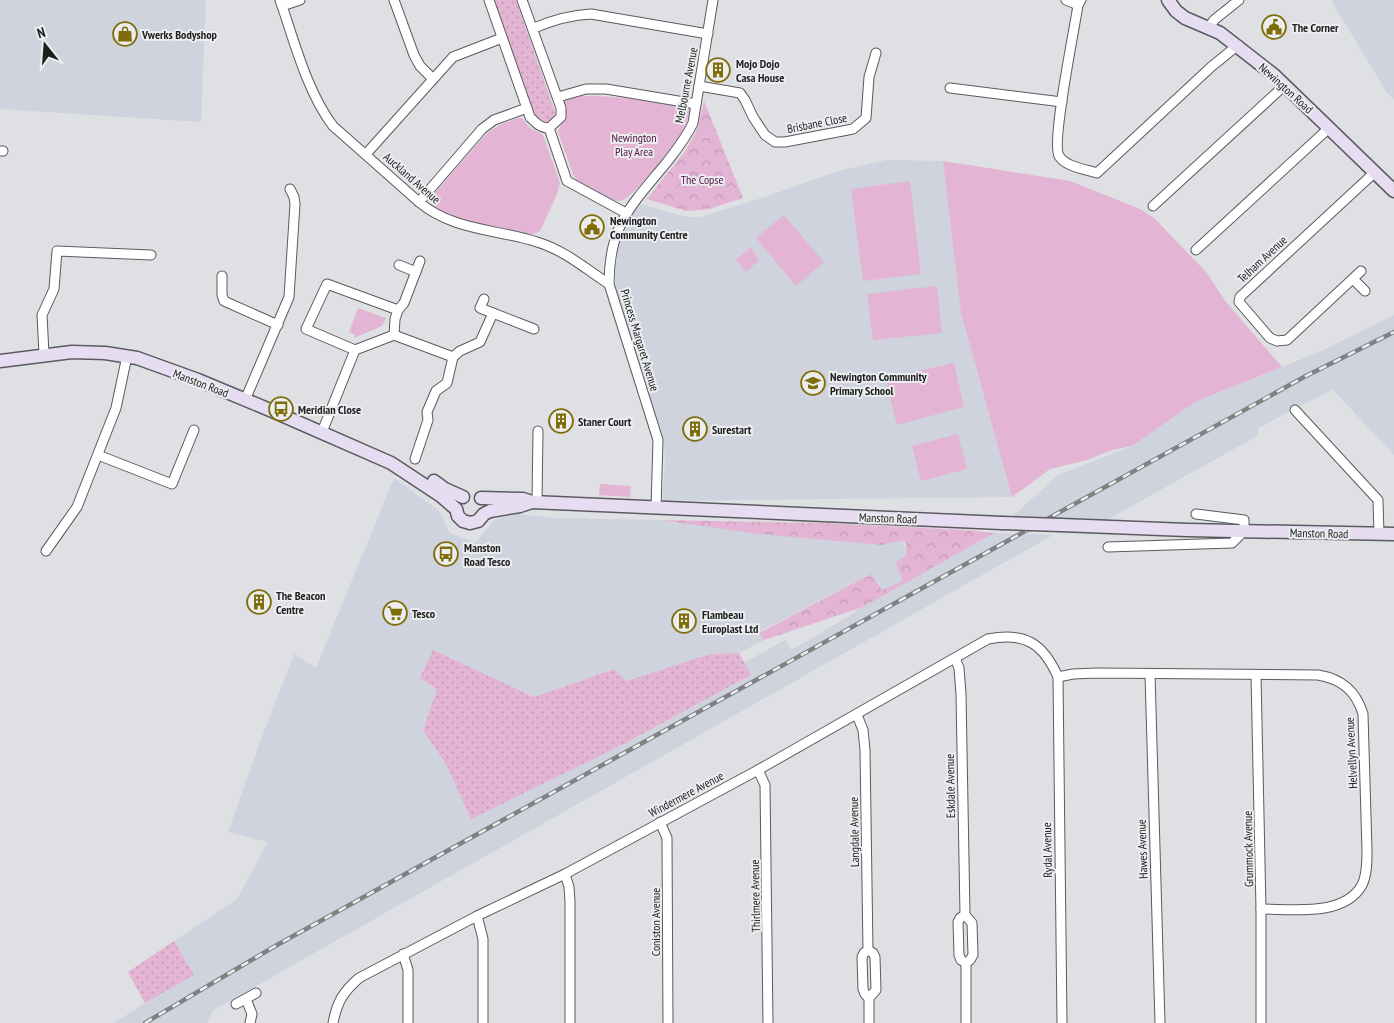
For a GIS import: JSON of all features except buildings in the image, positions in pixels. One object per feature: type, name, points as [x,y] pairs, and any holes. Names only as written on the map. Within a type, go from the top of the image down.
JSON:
[{"type":"main road","name":"Newington Road","points":[[1168,0],[1176,11],[1185,18],[1220,33],[1238,45],[1285,85],[1394,191]]},
{"type":"main road","name":"Manston Road","points":[[0,361],[44,354],[88,352],[127,356],[198,380],[391,463],[456,509],[460,518],[466,522],[478,521],[484,514],[490,511],[534,502]]},
{"type":"main road","name":"Manston Road","points":[[391,463],[411,467],[445,489],[463,496],[472,494],[481,498],[523,499],[534,502],[1002,523],[1394,534]]},
{"type":"main road","points":[[456,509],[463,496]]},
{"type":"main road","points":[[481,498],[485,506],[484,514]]},
{"type":"street","points":[[281,3],[300,0]]},
{"type":"street","points":[[394,0],[414,55],[420,66],[433,79]]},
{"type":"street","points":[[489,0],[530,117],[536,124],[549,128],[561,117],[561,108],[534,28],[522,0]]},
{"type":"street","name":"Melbourne Avenue","points":[[626,213],[683,142],[693,123],[714,0]]},
{"type":"street","points":[[1066,0],[1080,2],[1062,102],[1057,145],[1059,156],[1067,164],[1097,173],[1211,67],[1238,45]]},
{"type":"street","points":[[1209,28],[1214,20],[1238,0]]},
{"type":"street","name":"Auckland Avenue","points":[[281,3],[322,112],[333,126],[419,202],[436,215],[458,224],[536,241],[555,249],[609,284]]},
{"type":"street","points":[[534,28],[573,14],[590,14],[708,34]]},
{"type":"street","points":[[366,154],[453,57],[502,38]]},
{"type":"street","name":"Brisbane Close","points":[[699,86],[740,93],[753,117],[768,138],[780,142],[794,140],[853,129],[861,124],[866,118],[869,77],[876,53]]},
{"type":"street","points":[[1153,206],[1285,85]]},
{"type":"street","points":[[950,88],[1062,102]]},
{"type":"street","points":[[558,98],[586,89],[606,89],[696,104]]},
{"type":"street","points":[[419,202],[482,129],[494,120],[527,108]]},
{"type":"street","points":[[549,128],[567,181],[626,213]]},
{"type":"street","points":[[1196,250],[1329,128]]},
{"type":"street","name":"Telham Avenue","points":[[1360,271],[1287,340],[1277,341],[1270,338],[1239,302],[1240,297],[1374,173]]},
{"type":"street","points":[[245,400],[290,298],[295,204],[290,189]]},
{"type":"street","name":"Princess Margaret Avenue","points":[[626,213],[615,237],[610,254],[609,284],[658,440],[656,508]]},
{"type":"street","points":[[44,354],[42,315],[54,289],[57,251],[151,255]]},
{"type":"street","points":[[394,335],[398,310],[404,303],[420,261]]},
{"type":"street","points":[[399,265],[416,272]]},
{"type":"street","points":[[222,276],[222,295],[224,301],[278,325]]},
{"type":"street","points":[[1353,279],[1365,291]]},
{"type":"street","points":[[398,310],[328,284],[306,329],[355,350],[394,335],[453,357]]},
{"type":"street","points":[[484,300],[480,308],[534,329]]},
{"type":"street","points":[[414,459],[428,420],[428,410],[436,391],[447,383],[453,357],[460,351],[480,342],[493,313]]},
{"type":"street","points":[[322,432],[355,350]]},
{"type":"street","points":[[46,551],[77,507],[116,408],[127,356]]},
{"type":"street","points":[[1295,410],[1378,500],[1379,534]]},
{"type":"street","points":[[98,455],[172,484],[194,430]]},
{"type":"street","points":[[534,502],[538,431]]},
{"type":"street","points":[[1108,548],[1232,543],[1244,531],[1244,520],[1196,514]]},
{"type":"street","name":"Windermere Avenue","points":[[333,1023],[344,991],[359,978],[477,916],[565,874],[758,770],[988,639],[1002,636],[1028,641],[1046,653],[1058,677]]},
{"type":"street","name":"Eskdale Avenue","points":[[955,658],[959,668],[961,694],[965,915],[972,923],[972,955],[966,963],[966,1023]]},
{"type":"street","name":"Helvellyn Avenue","points":[[1058,677],[1073,674],[1318,676],[1332,678],[1352,692],[1359,702],[1363,714],[1367,866],[1362,884],[1353,896],[1337,906],[1321,909],[1262,909]]},
{"type":"street","name":"Hawes Avenue","points":[[1150,674],[1160,1023]]},
{"type":"street","name":"Grummock Avenue","points":[[1256,675],[1262,909],[1261,1023]]},
{"type":"street","name":"Rydal Avenue","points":[[1058,677],[1062,1023]]},
{"type":"street","name":"Langdale Avenue","points":[[857,715],[863,730],[864,750],[868,950],[875,957],[876,990],[869,998],[869,1023]]},
{"type":"street","name":"Thirlmere Avenue","points":[[758,770],[765,785],[768,1023]]},
{"type":"street","name":"Coniston Avenue","points":[[660,822],[667,838],[668,1023]]},
{"type":"street","points":[[565,874],[569,887],[570,901],[570,1023]]},
{"type":"street","name":"Eskdale Avenue","points":[[965,915],[958,922],[959,955],[961,960],[966,963]]},
{"type":"street","points":[[477,916],[483,939],[483,1023]]},
{"type":"street","points":[[402,954],[408,970],[408,1023]]},
{"type":"street","points":[[236,1004],[256,993]]},
{"type":"street","points":[[246,998],[252,1014],[250,1023]]},
{"type":"shaded area","points":[[0,0],[206,0],[201,122],[0,109]]},
{"type":"shaded area","points":[[1335,0],[1394,0],[1394,99],[1387,93],[1332,2]]},
{"type":"shaded area","name":"Newington Community Primary School","points":[[886,160],[943,161],[961,313],[1012,497],[662,501],[665,463],[664,439],[618,299],[614,271],[622,235],[632,215],[640,204],[687,217],[700,217],[765,197],[838,171]]},
{"type":"shaded area","points":[[1394,315],[1394,455],[1333,390],[1259,428],[1257,436],[1105,521],[1015,519],[1013,516],[1058,475],[1132,446],[1197,401],[1317,353]]},
{"type":"shaded area","points":[[394,478],[439,511],[450,533],[475,543],[494,520],[517,514],[555,518],[661,520],[882,545],[904,540],[906,556],[903,581],[882,590],[871,574],[759,632],[764,640],[739,653],[710,654],[627,681],[613,669],[534,697],[433,650],[437,688],[423,730],[447,766],[472,818],[622,745],[751,675],[744,663],[785,640],[791,650],[871,602],[994,533],[1053,535],[212,1011],[208,1023],[114,1023],[194,975],[174,941],[237,899],[268,842],[228,832],[294,654],[316,668]]},
{"type":"green space","points":[[491,0],[516,0],[555,112],[553,119],[548,123],[543,124],[535,120]]},
{"type":"green space","name":"Newington Play Area","points":[[580,96],[648,101],[688,107],[690,111],[679,138],[641,185],[624,199],[618,201],[610,198],[584,185],[574,177],[558,132],[563,118],[563,101]]},
{"type":"green space","name":"The Copse","points":[[704,101],[743,198],[709,209],[686,211],[647,199],[686,150],[697,130]]},
{"type":"green space","points":[[522,118],[530,128],[543,135],[560,183],[541,229],[537,233],[529,235],[460,218],[436,207],[430,201],[432,196],[486,134],[501,124]]},
{"type":"green space","points":[[943,161],[1070,181],[1140,209],[1154,218],[1206,272],[1226,302],[1282,367],[1197,401],[1132,446],[1112,450],[1087,460],[1050,469],[1012,497],[961,313]]},
{"type":"green space","points":[[910,181],[921,274],[863,281],[851,189]]},
{"type":"green space","points":[[784,215],[824,262],[796,286],[756,238]]},
{"type":"green space","points":[[751,247],[759,260],[746,272],[736,260]]},
{"type":"green space","points":[[937,286],[942,333],[873,340],[867,294]]},
{"type":"green space","points":[[358,308],[386,318],[382,326],[354,338],[355,335],[349,332]]},
{"type":"green space","points":[[954,363],[964,407],[897,425],[885,378]]},
{"type":"green space","points":[[958,434],[967,469],[921,481],[912,446]]},
{"type":"green space","points":[[600,484],[631,486],[630,497],[599,495]]},
{"type":"green space","points":[[661,520],[821,523],[994,533],[863,607],[764,640],[759,633],[871,574],[882,590],[903,581],[896,564],[897,561],[906,556],[904,540],[882,545],[758,534]]},
{"type":"green space","points":[[433,650],[534,697],[614,669],[627,681],[710,654],[739,653],[751,675],[622,745],[471,819],[447,766],[423,730],[437,689],[420,678]]},
{"type":"green space","points":[[174,941],[194,975],[145,1003],[128,972]]},
{"type":"railway","points":[[145,1023],[277,945],[1304,377],[1394,332]]},
{"type":"place","name":"The Corner","points":[[1274,27]]},
{"type":"place","name":"Vwerks Bodyshop","points":[[125,34]]},
{"type":"place","name":"Mojo Dojo Casa House","points":[[718,70]]},
{"type":"place","name":"Newington Community Centre","points":[[592,227]]},
{"type":"place","name":"Newington Community Primary School","points":[[813,383]]},
{"type":"place","name":"Meridian Close","points":[[281,409]]},
{"type":"place","name":"Staner Court","points":[[561,421]]},
{"type":"place","name":"Surestart","points":[[695,429]]},
{"type":"place","name":"Manston Road Tesco","points":[[446,554]]},
{"type":"place","name":"The Beacon Centre","points":[[259,602]]},
{"type":"place","name":"Tesco","points":[[395,613]]},
{"type":"place","name":"Flambeau Europlast Ltd","points":[[684,621]]}]
